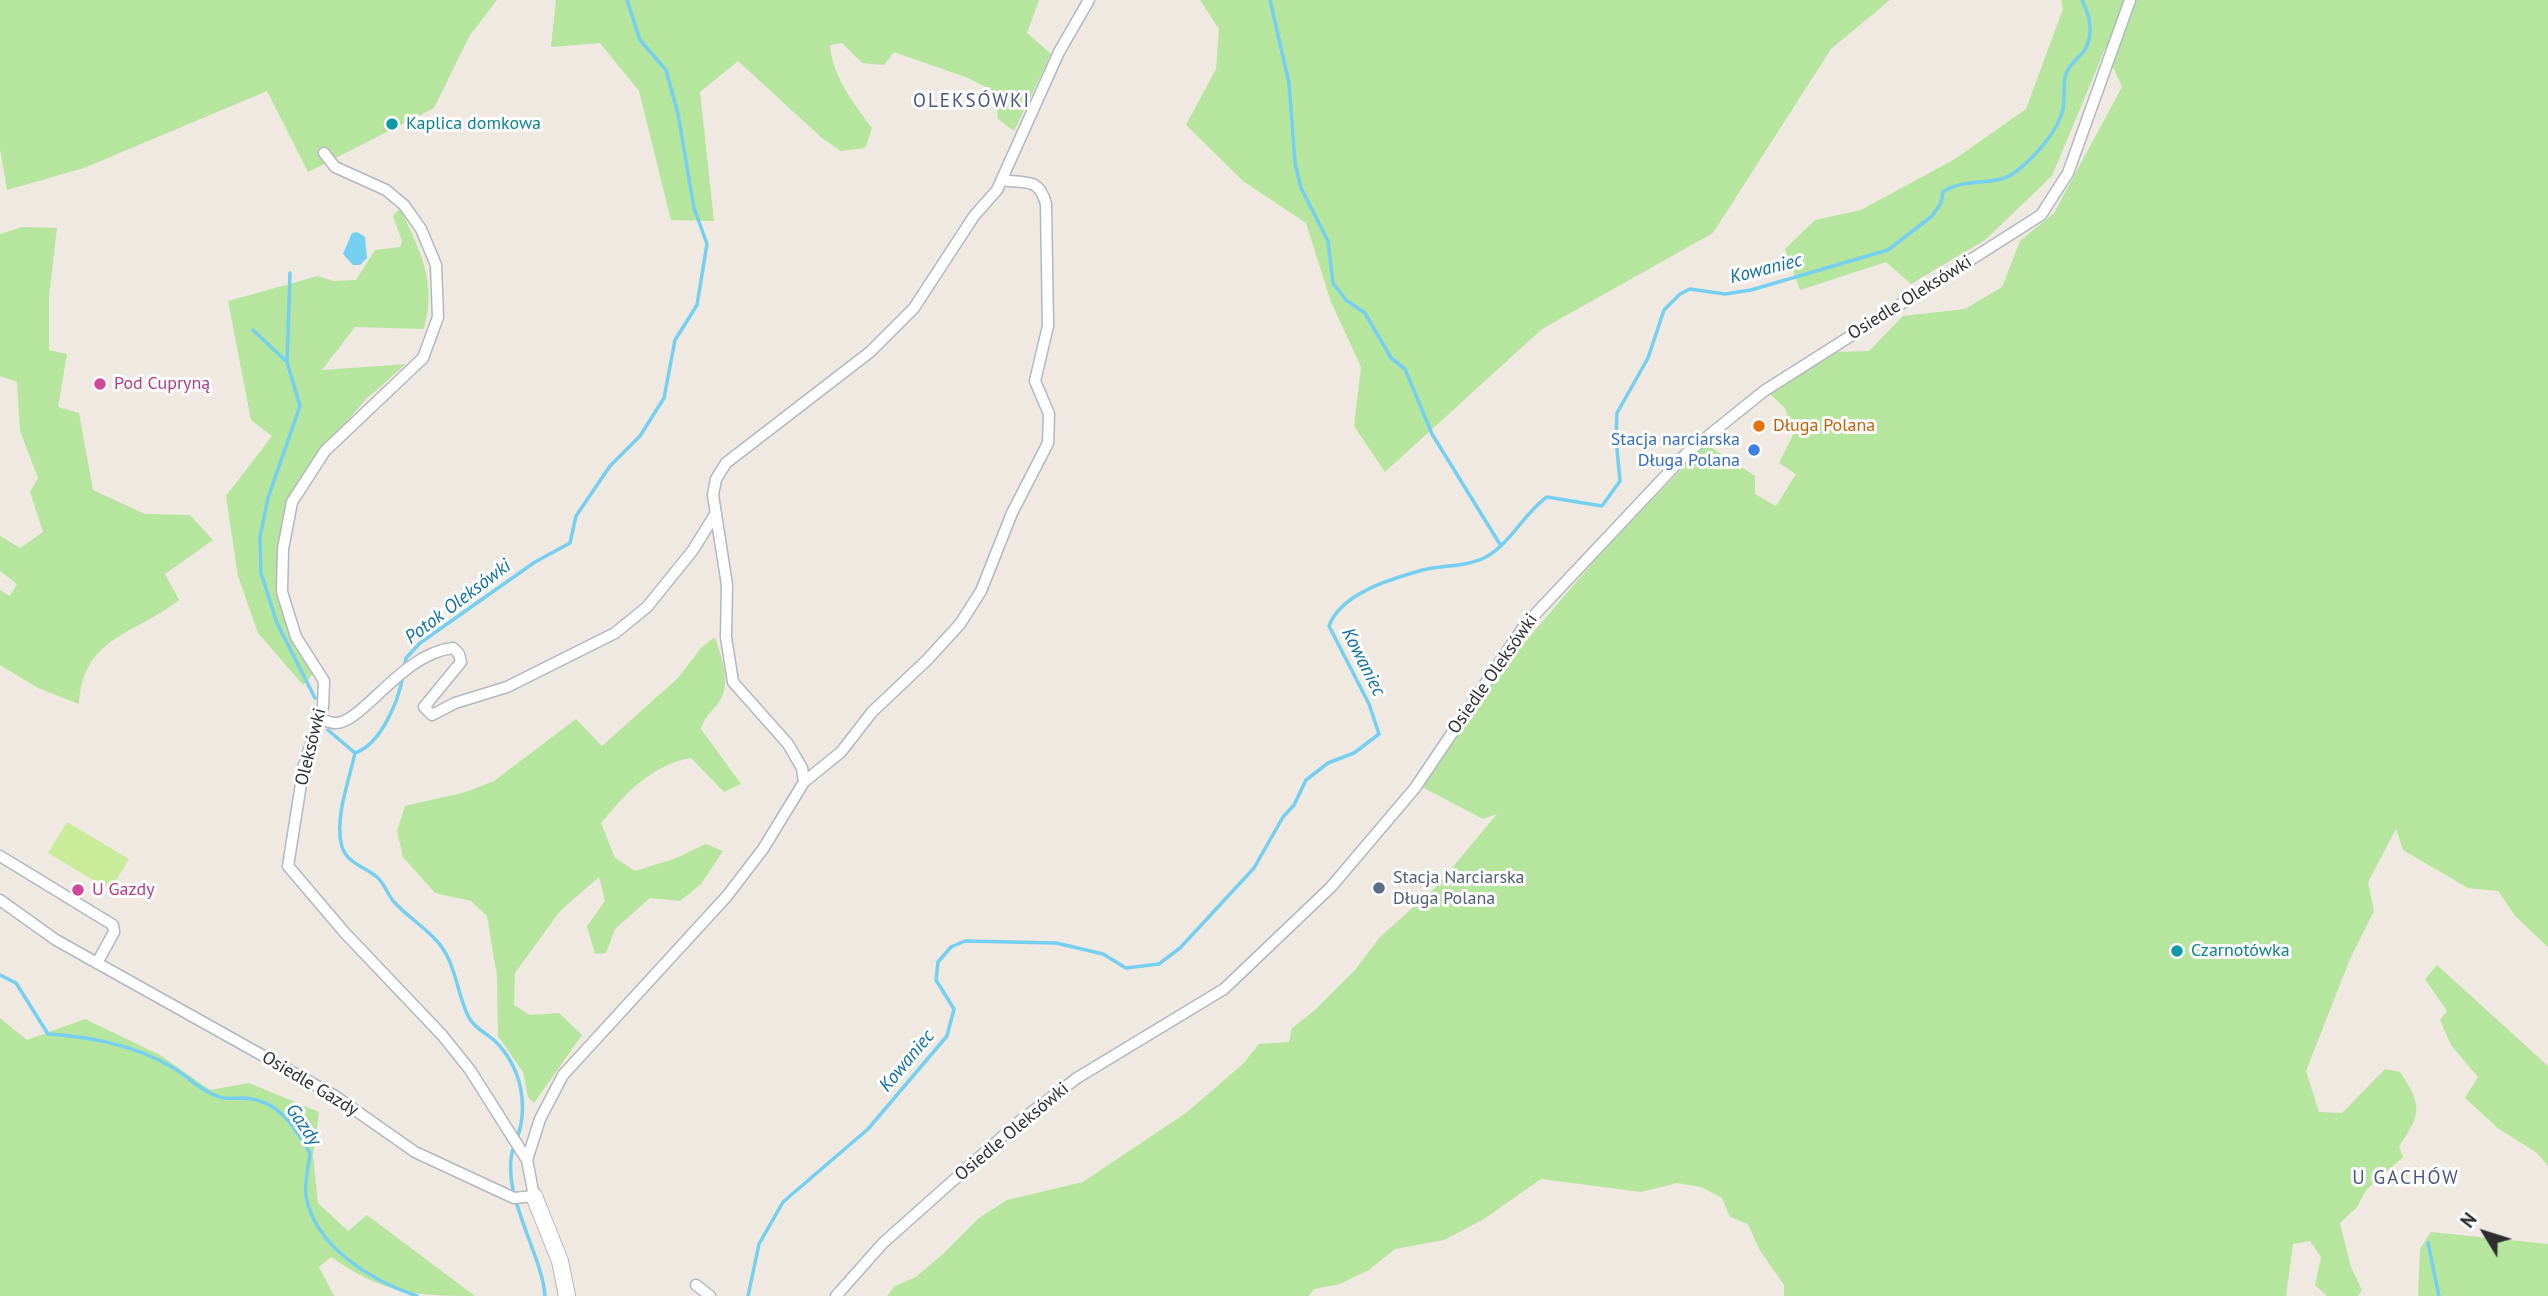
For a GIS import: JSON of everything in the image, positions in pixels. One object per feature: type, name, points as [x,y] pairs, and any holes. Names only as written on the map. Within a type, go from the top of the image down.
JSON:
[{"type":"street","points":[[804,782],[802,768],[788,744],[733,682],[726,637],[727,585],[713,495],[716,479],[726,463],[891,334],[934,280],[974,216],[1002,180],[1059,52],[1089,0]]},
{"type":"street","name":"Osiedle Oleksówki","points":[[836,1296],[883,1243],[1020,1121],[1077,1078],[1224,989],[1331,887],[1415,788],[1525,625],[1686,453],[1764,391],[2041,215],[2068,173],[2130,0]]},
{"type":"street","name":"Oleksówki","points":[[324,153],[335,167],[386,190],[404,205],[421,229],[436,265],[438,317],[423,358],[325,451],[292,502],[283,549],[282,592],[296,637],[324,681],[319,719],[304,765],[288,866],[345,933],[442,1035],[470,1070],[527,1160],[530,1197]]},
{"type":"street","points":[[527,1160],[540,1119],[563,1075],[727,896],[763,849],[804,782],[841,752],[872,712],[927,660],[960,624],[981,591],[1012,513],[1048,443],[1049,414],[1035,381],[1048,326],[1046,204],[1042,188],[1035,183],[1002,180]]},
{"type":"street","points":[[319,719],[337,723],[353,717],[403,670],[441,649],[453,648],[459,654],[461,662],[452,676],[429,697],[424,707],[432,715],[455,704],[507,687],[615,633],[647,607],[716,513]]},
{"type":"street","points":[[0,856],[113,925],[114,932],[97,962]]},
{"type":"street","name":"Osiedle Gazdy","points":[[0,900],[56,940],[335,1096],[415,1152],[513,1198],[530,1197]]},
{"type":"street","points":[[530,1197],[560,1261],[567,1296]]},
{"type":"street","points":[[696,1284],[710,1296]]},
{"type":"green space","points":[[0,0],[497,0],[470,35],[434,108],[308,172],[267,91],[84,168],[7,190],[0,149]]},
{"type":"green space","points":[[556,0],[1039,0],[1027,33],[1051,54],[1014,131],[998,119],[995,92],[968,78],[894,52],[884,65],[862,63],[842,43],[830,45],[839,79],[872,128],[865,148],[841,151],[822,138],[738,61],[700,92],[714,221],[671,220],[639,91],[600,43],[551,47]]},
{"type":"green space","points":[[1200,0],[1890,0],[1831,49],[1713,233],[1542,329],[1385,472],[1354,426],[1361,367],[1331,302],[1306,223],[1243,181],[1186,125],[1216,69],[1219,29]]},
{"type":"green space","points":[[2061,0],[2548,0],[2548,947],[2516,917],[2498,891],[2468,888],[2403,850],[2396,829],[2368,882],[2374,911],[2350,959],[2306,1071],[2319,1112],[2342,1113],[2385,1069],[2400,1072],[2415,1101],[2412,1126],[2399,1146],[2403,1157],[2366,1190],[2357,1207],[2340,1223],[2351,1267],[2362,1290],[2358,1296],[2327,1296],[2315,1285],[2321,1257],[2310,1241],[2293,1244],[2286,1296],[1784,1296],[1784,1285],[1759,1249],[1748,1224],[1730,1217],[1722,1198],[1701,1187],[1677,1183],[1641,1192],[1541,1179],[1484,1219],[1444,1240],[1395,1249],[1369,1270],[1340,1284],[1314,1289],[1309,1296],[887,1296],[895,1286],[916,1277],[979,1218],[1007,1200],[1083,1182],[1186,1113],[1244,1063],[1259,1044],[1289,1042],[1292,1028],[1314,1011],[1355,970],[1380,937],[1436,887],[1497,814],[1483,819],[1420,786],[1507,663],[1601,553],[1706,444],[1755,476],[1755,494],[1776,506],[1796,474],[1779,463],[1794,433],[1785,408],[1770,394],[1837,352],[1869,351],[1903,316],[1965,309],[2002,287],[2020,241],[2054,213],[2122,87],[2105,49],[2052,176],[1985,240],[1911,284],[1886,262],[1800,290],[1785,249],[1815,220],[1861,210],[1955,159],[2026,109],[2063,9]]},
{"type":"green space","points":[[400,208],[420,252],[427,281],[428,311],[424,329],[355,327],[322,370],[406,364],[364,401],[299,479],[277,568],[315,672],[303,685],[258,633],[238,576],[226,496],[272,436],[251,420],[228,301],[318,276],[334,281],[356,280],[375,250],[400,247],[402,241],[393,216]]},
{"type":"green space","points":[[22,227],[57,228],[49,297],[49,350],[67,354],[58,407],[79,413],[93,490],[145,514],[190,515],[213,540],[165,574],[179,600],[101,650],[90,664],[83,681],[79,704],[38,688],[0,665],[0,590],[10,596],[17,584],[0,571],[0,536],[20,548],[43,532],[30,492],[38,478],[20,431],[17,382],[0,376],[0,234]]},
{"type":"green space","points":[[715,637],[724,670],[725,687],[719,702],[701,729],[741,784],[724,792],[691,758],[664,767],[640,782],[601,823],[615,858],[635,871],[674,859],[706,844],[723,851],[701,884],[680,901],[650,898],[615,929],[606,953],[595,954],[587,926],[605,901],[599,877],[560,911],[515,973],[514,1005],[530,1015],[559,1013],[582,1035],[534,1103],[528,1097],[523,1072],[498,1036],[497,976],[487,916],[471,901],[435,893],[403,857],[397,831],[405,806],[466,792],[494,781],[576,719],[602,746],[678,678],[701,648]]},
{"type":"green space","points":[[67,822],[129,859],[110,890],[48,853]]},
{"type":"green space","points":[[2437,965],[2548,1066],[2548,1166],[2536,1152],[2499,1129],[2465,1098],[2478,1077],[2451,1045],[2440,1020],[2447,1011],[2425,979]]},
{"type":"green space","points":[[0,1018],[27,1040],[85,1019],[160,1055],[210,1090],[249,1083],[319,1112],[313,1156],[318,1203],[348,1231],[367,1215],[475,1296],[434,1295],[399,1290],[367,1278],[331,1257],[319,1267],[334,1296],[0,1296]]},
{"type":"green space","points":[[2431,1232],[2548,1244],[2548,1296],[2418,1296],[2420,1249]]},
{"type":"water","points":[[357,232],[365,237],[367,258],[360,265],[353,265],[343,254],[352,233]]},
{"type":"waterway","name":"Potok Oleksówki","points":[[404,669],[406,658],[420,643],[535,562],[570,543],[576,516],[610,466],[640,436],[664,398],[675,340],[697,305],[707,244],[694,208],[678,114],[666,70],[640,40],[627,0]]},
{"type":"waterway","points":[[1270,0],[1289,83],[1295,163],[1301,188],[1328,241],[1333,283],[1346,300],[1365,313],[1391,358],[1405,369],[1432,434],[1501,546]]},
{"type":"waterway","name":"Kowaniec","points":[[748,1296],[759,1244],[783,1202],[868,1129],[947,1036],[954,1009],[936,980],[938,962],[951,947],[965,941],[1056,943],[1103,954],[1126,968],[1159,964],[1180,948],[1254,868],[1283,817],[1294,805],[1306,780],[1328,763],[1354,753],[1379,734],[1369,704],[1329,626],[1335,614],[1356,596],[1396,578],[1431,568],[1471,563],[1486,557],[1503,544],[1531,511],[1547,497],[1602,506],[1620,481],[1616,439],[1617,413],[1648,358],[1664,310],[1680,294],[1690,289],[1725,294],[1751,290],[1888,250],[1932,216],[1941,203],[1943,192],[1951,187],[1997,180],[2014,173],[2037,153],[2060,118],[2066,73],[2084,51],[2089,38],[2090,25],[2082,0]]},
{"type":"waterway","points":[[290,273],[287,362],[300,406],[268,498],[260,537],[261,573],[277,623],[315,698]]},
{"type":"waterway","points":[[253,330],[287,362]]},
{"type":"waterway","name":"Potok Oleksówki","points":[[403,676],[387,721],[373,741],[355,753],[341,812],[342,847],[352,861],[377,877],[395,903],[442,947],[452,966],[470,1020],[495,1041],[511,1062],[517,1074],[522,1099],[521,1126],[517,1139]]},
{"type":"waterway","points":[[328,730],[355,753]]},
{"type":"waterway","name":"Gazdy","points":[[0,975],[16,983],[48,1034],[81,1037],[128,1048],[158,1059],[216,1096],[255,1100],[275,1109],[291,1124],[310,1153],[306,1196],[321,1231],[348,1260],[364,1271],[417,1296]]},
{"type":"waterway","name":"Potok Oleksówki","points":[[514,1146],[511,1164],[516,1202],[537,1260],[545,1296]]},
{"type":"waterway","points":[[2428,1243],[2439,1296]]},
{"type":"place","name":"Kaplica domkowa","points":[[392,124]]},
{"type":"place","name":"Pod Cupryną","points":[[100,384]]},
{"type":"place","name":"Długa Polana","points":[[1759,426]]},
{"type":"place","name":"Stacja narciarska Długa Polana","points":[[1754,450]]},
{"type":"place","name":"Stacja Narciarska Długa Polana","points":[[1379,888]]},
{"type":"place","name":"U Gazdy","points":[[78,890]]},
{"type":"place","name":"Czarnotówka","points":[[2177,951]]},
{"type":"district","name":"OLEKSÓWKI","points":[[972,102]]},
{"type":"district","name":"U GACHÓW","points":[[2406,1179]]}]
